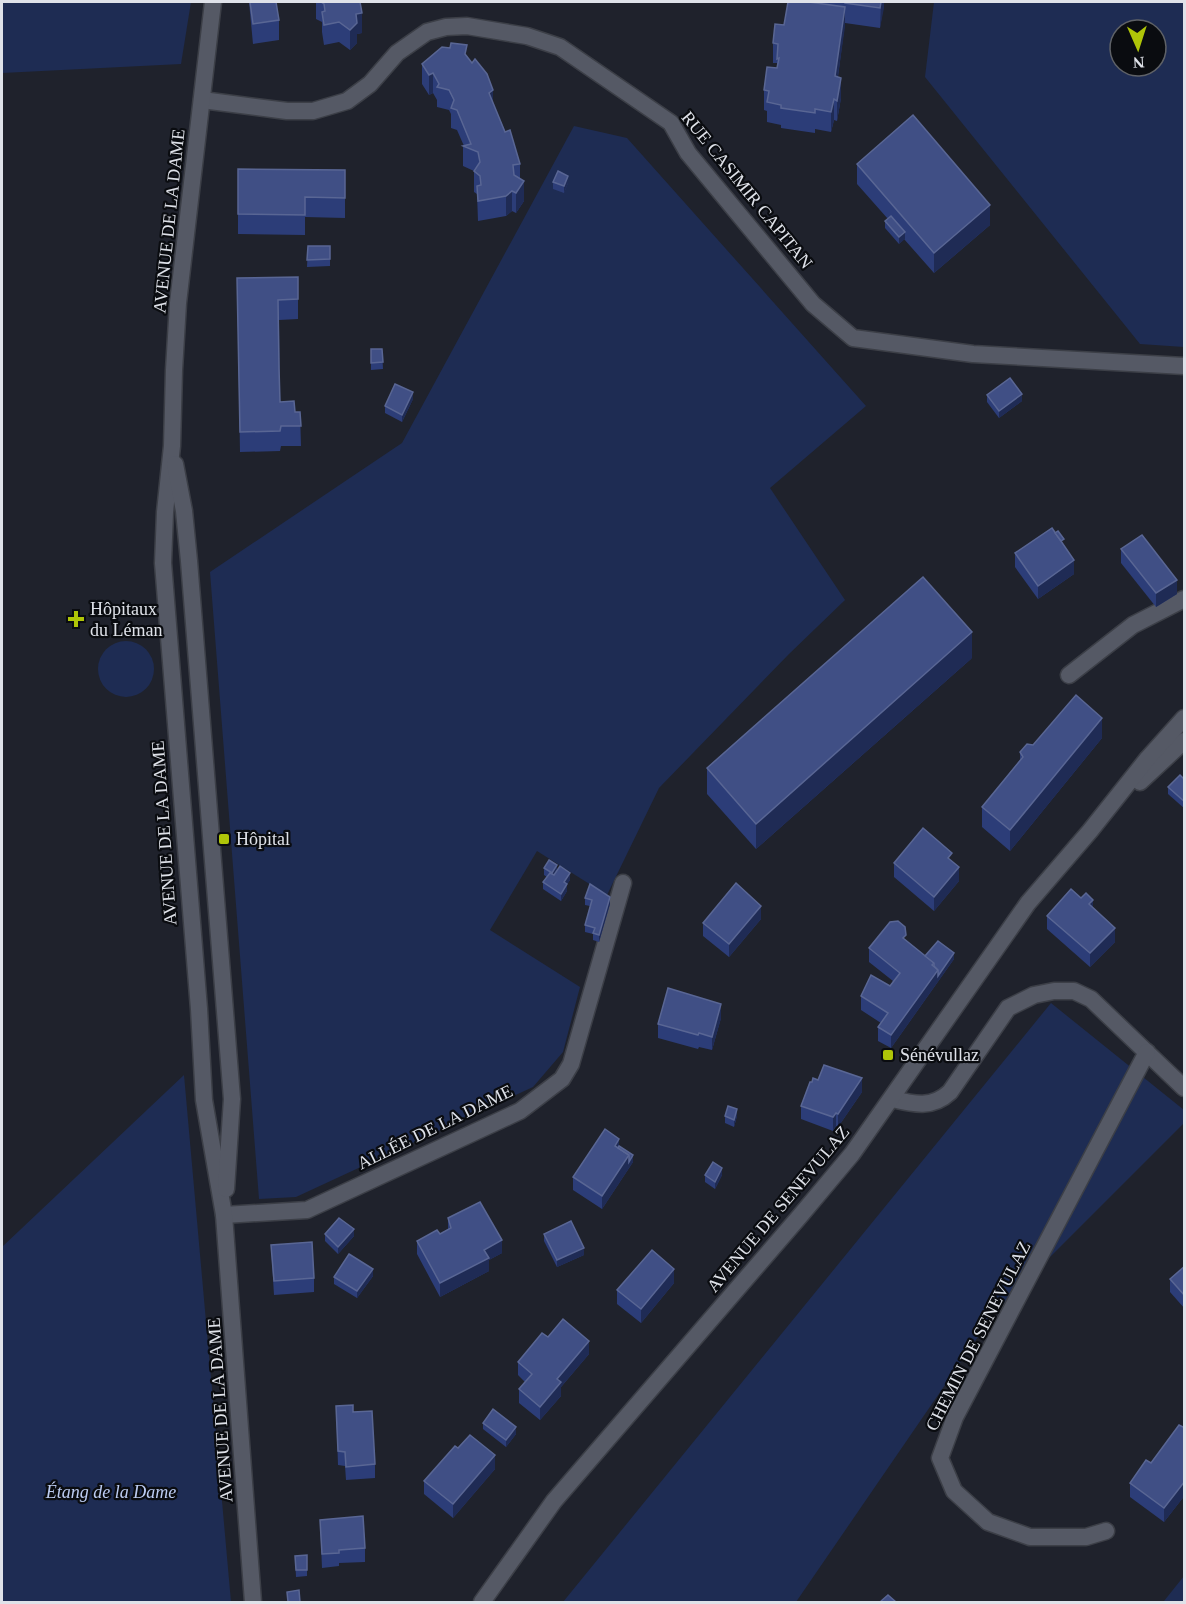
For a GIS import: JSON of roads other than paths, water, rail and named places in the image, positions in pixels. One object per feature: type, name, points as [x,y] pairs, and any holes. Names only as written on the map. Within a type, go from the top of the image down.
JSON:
[{"type":"main road","name":"AVENUE DE LA DAME","points":[[213,2],[178,303],[172,446],[165,512],[163,563],[199,1009],[204,1100],[224,1215],[253,1602]]},
{"type":"main road","name":"RUE CASIMIR CAPITAN","points":[[202,100],[287,111],[313,111],[346,101],[370,84],[397,53],[427,32],[446,27],[467,26],[527,36],[560,47],[671,123],[687,153],[813,304],[853,338],[973,354],[1185,366]]},
{"type":"main road","name":"AVENUE DE LA DAME","points":[[172,446],[184,511],[189,561],[232,1099],[224,1215]]},
{"type":"main road","points":[[1069,675],[1133,625],[1185,599]]},
{"type":"main road","name":"AVENUE DE SENEVULAZ","points":[[482,1602],[561,1492],[808,1208],[852,1154],[1028,903],[1090,831],[1148,758],[1185,718]]},
{"type":"main road","name":"AVENUE DE SENEVULAZ","points":[[1090,831],[1185,741]]},
{"type":"main road","name":"ALLÉE DE LA DAME","points":[[224,1215],[307,1210],[520,1111],[562,1079],[571,1064],[623,883]]},
{"type":"main road","points":[[892,1099],[923,1105],[939,1101],[1008,1008],[1026,998],[1044,992],[1074,991],[1092,999],[1185,1088]]},
{"type":"main road","name":"CHEMIN DE SENEVULAZ","points":[[1106,1531],[1086,1537],[1030,1537],[988,1522],[954,1491],[940,1458],[955,1417],[1147,1052]]},
{"type":"place","name":"Hôpitaux du Léman","points":[[76,619]]},
{"type":"place","name":"Hôpital","points":[[224,839]]},
{"type":"place","name":"Sénévullaz","points":[[888,1055]]},
{"type":"park label","name":"Étang de la Dame","points":[[111,1492]]}]
